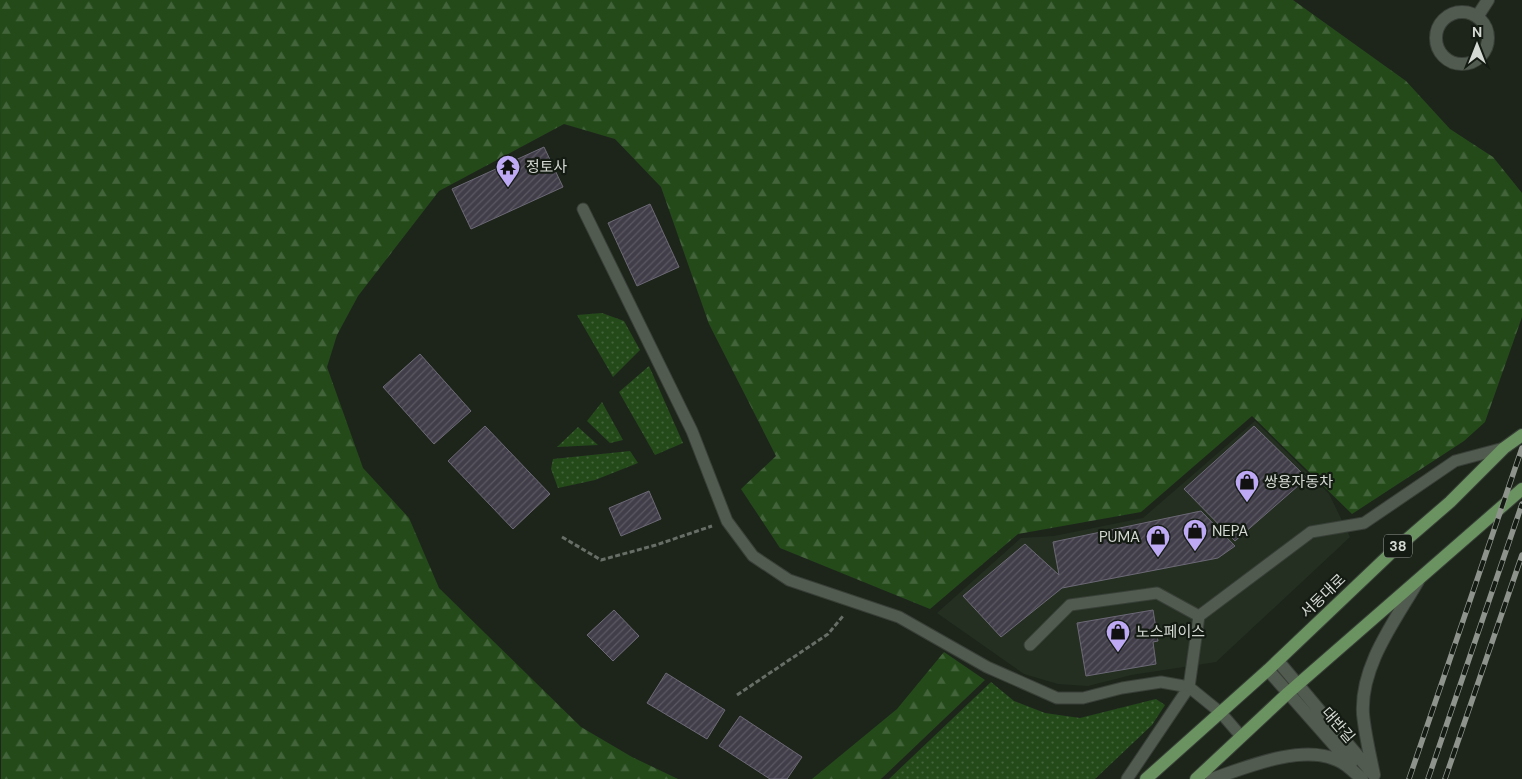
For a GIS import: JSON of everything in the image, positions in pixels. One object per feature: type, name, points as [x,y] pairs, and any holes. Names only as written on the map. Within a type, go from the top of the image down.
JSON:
[{"type":"main road","name":"서동대로","points":[[1146,779],[1278,661],[1390,553],[1450,502],[1504,448],[1522,435]]},
{"type":"main road","name":"38","points":[[1196,779],[1240,735],[1522,489]]},
{"type":"street","points":[[1477,17],[1488,0]]},
{"type":"street","points":[[1461,11],[1477,17],[1487,31],[1486,48],[1482,55],[1467,64],[1458,64],[1443,56],[1435,41],[1439,24],[1452,13],[1461,11]]},
{"type":"street","points":[[1369,778],[1363,713],[1368,679],[1380,645],[1422,575]]},
{"type":"street","points":[[1278,661],[1293,689]]},
{"type":"street","points":[[1268,670],[1293,689],[1369,778]]},
{"type":"street","points":[[1212,779],[1270,760],[1306,755],[1338,760],[1369,778]]},
{"type":"lane","points":[[583,210],[692,431],[727,521],[753,556],[789,580],[899,617],[987,667],[1057,698],[1083,698],[1122,688],[1161,682],[1189,686],[1221,713],[1240,735]]},
{"type":"lane","points":[[1127,779],[1189,686],[1199,616],[1311,532],[1364,523],[1455,461],[1504,448]]},
{"type":"lane","points":[[1030,645],[1070,605],[1157,593],[1199,616]]},
{"type":"path","points":[[562,537],[601,560],[656,545],[727,521]]},
{"type":"path","points":[[737,695],[828,634],[854,602]]},
{"type":"shaded area","points":[[1255,421],[1329,494],[1350,537],[1216,662],[1131,675],[1088,686],[1058,684],[1024,674],[937,613],[1021,538],[1054,536],[1143,518]]},
{"type":"green space","points":[[0,0],[1293,0],[1406,81],[1450,129],[1493,157],[1522,193],[1522,317],[1485,422],[1464,441],[1352,514],[1252,416],[1141,512],[1018,534],[930,609],[780,548],[741,489],[776,456],[709,324],[661,187],[615,139],[564,124],[439,191],[358,296],[337,335],[327,367],[363,468],[409,518],[439,588],[581,727],[632,757],[678,779],[1,779]]},
{"type":"green space","points":[[602,313],[624,321],[640,350],[613,377],[577,315]]},
{"type":"green space","points":[[649,366],[683,443],[655,455],[619,392]]},
{"type":"green space","points":[[602,402],[623,440],[610,443],[587,421]]},
{"type":"green space","points":[[578,427],[598,445],[557,447]]},
{"type":"green space","points":[[630,451],[638,463],[595,480],[558,488],[551,469],[553,459]]},
{"type":"green space","points":[[944,652],[985,680],[881,779],[812,779],[897,709]]},
{"type":"green space","points":[[991,682],[1014,701],[1045,713],[1080,718],[1156,699],[1165,705],[1152,725],[1095,779],[889,779]]},
{"type":"building","name":"정토사","points":[[544,147],[563,187],[471,229],[452,189]]},
{"type":"building","points":[[650,204],[679,267],[637,286],[608,223]]},
{"type":"building","points":[[420,354],[471,411],[434,444],[383,387]]},
{"type":"building","points":[[485,426],[550,494],[513,529],[448,461]]},
{"type":"building","points":[[1254,426],[1307,478],[1235,541],[1184,489]]},
{"type":"building","points":[[649,491],[661,519],[621,536],[609,508]]},
{"type":"building","points":[[1201,511],[1235,546],[1218,558],[1062,588],[1001,637],[963,596],[1025,544],[1059,575],[1053,542]]},
{"type":"building","points":[[614,610],[639,636],[613,661],[587,635]]},
{"type":"building","name":"노스페이스","points":[[1153,610],[1158,641],[1153,642],[1156,664],[1086,676],[1077,623]]},
{"type":"building","points":[[666,673],[725,710],[707,739],[647,703]]},
{"type":"building","points":[[740,716],[802,757],[787,779],[770,779],[719,746]]},
{"type":"railway","points":[[1409,779],[1522,448]]},
{"type":"railway","points":[[1428,779],[1522,504]]},
{"type":"railway","points":[[1445,779],[1522,555]]},
{"type":"place","name":"정토사","points":[[508,188]]},
{"type":"place","name":"쌍용자동차","points":[[1247,503]]},
{"type":"place","name":"NEPA","points":[[1195,552]]},
{"type":"place","name":"PUMA","points":[[1158,558]]},
{"type":"place","name":"노스페이스","points":[[1118,653]]}]
